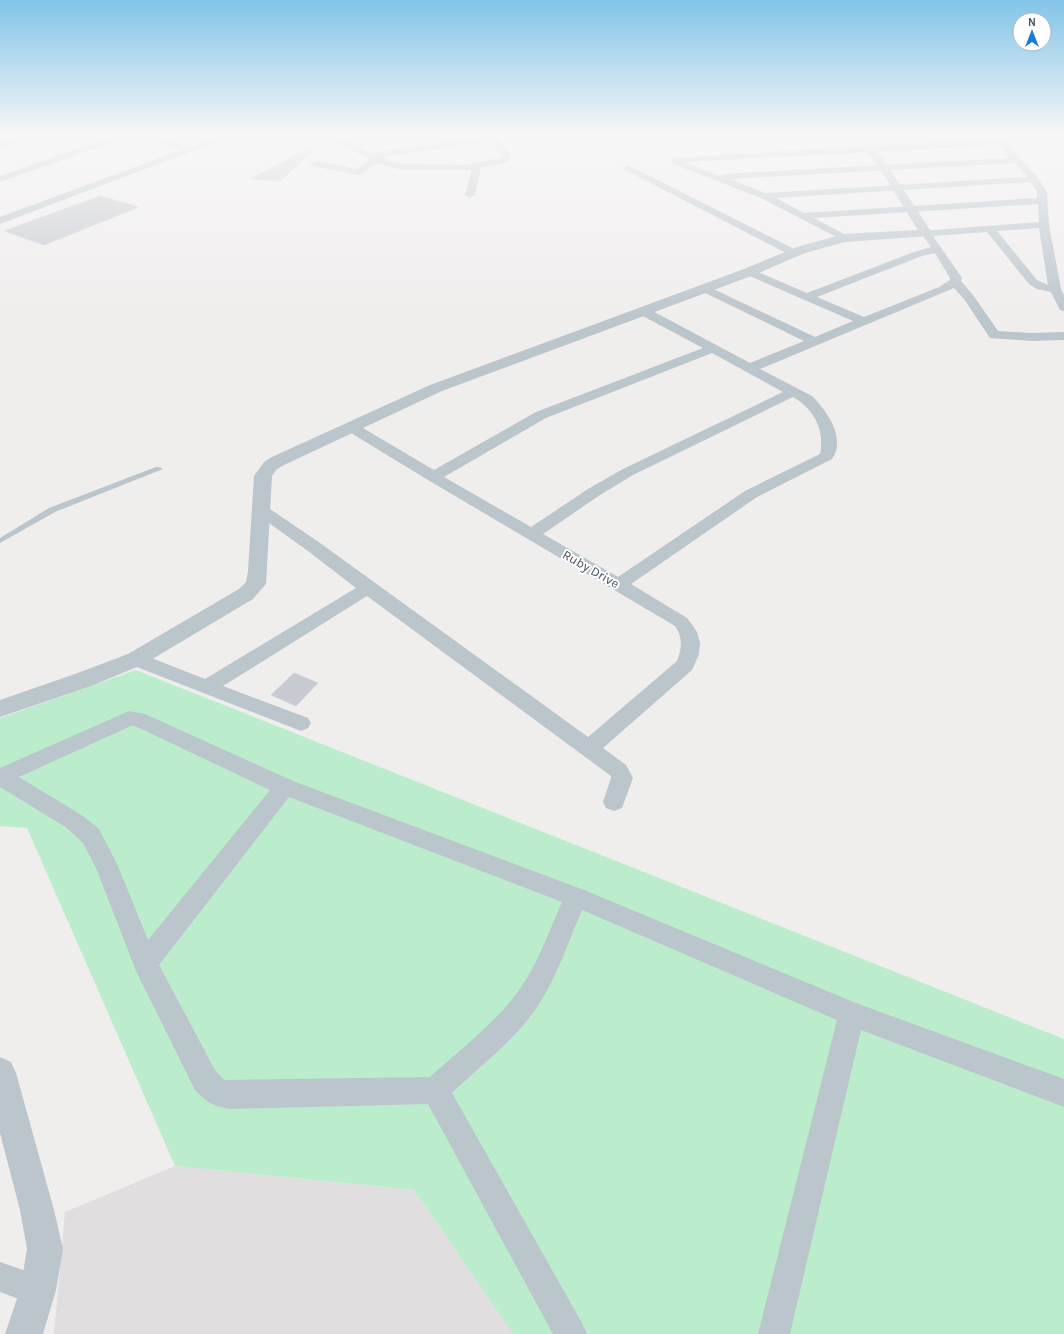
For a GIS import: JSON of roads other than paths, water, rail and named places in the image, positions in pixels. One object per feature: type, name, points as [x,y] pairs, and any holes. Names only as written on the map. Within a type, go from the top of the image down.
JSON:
[{"type":"street","points":[[0,221],[69,195]]},
{"type":"street","points":[[681,195],[794,253]]},
{"type":"street","points":[[764,196],[775,195]]},
{"type":"street","points":[[902,195],[926,233],[953,270],[956,278],[955,282],[969,297],[1003,347]]},
{"type":"street","points":[[1042,195],[1044,225],[1055,289],[1064,307]]},
{"type":"street","points":[[764,196],[844,238]]},
{"type":"street","points":[[802,216],[911,208],[1043,201]]},
{"type":"street","points":[[0,709],[83,680],[136,659],[246,594],[256,584],[258,571],[263,476],[270,466],[351,427],[436,388],[826,242],[844,238],[1044,225]]},
{"type":"street","points":[[990,229],[1032,282],[1041,287],[1055,289]]},
{"type":"street","points":[[807,297],[918,254],[938,249]]},
{"type":"street","points":[[749,272],[863,321]]},
{"type":"street","points":[[750,368],[944,288],[955,282]]},
{"type":"street","points":[[703,288],[814,341]]},
{"type":"street","points":[[618,585],[751,494],[827,456],[830,440],[825,420],[816,407],[807,399],[643,311]]},
{"type":"street","points":[[994,335],[1032,337],[1064,336]]},
{"type":"street","points":[[433,477],[548,412],[712,349]]},
{"type":"street","points":[[531,534],[594,492],[628,472],[793,392]]},
{"type":"street","name":"Ruby Drive","points":[[351,427],[433,477],[477,501],[681,622],[690,635],[689,657],[685,665],[588,749]]},
{"type":"street","points":[[261,510],[314,547],[619,772],[622,778],[614,802]]},
{"type":"street","points":[[206,687],[368,588]]},
{"type":"street","points":[[136,659],[301,723]]},
{"type":"street","points":[[1,776],[129,718],[138,719],[285,787],[576,897],[852,1014],[1064,1093]]},
{"type":"street","points":[[1,776],[75,822],[91,836],[107,866],[145,963],[205,1080],[217,1093],[231,1095],[434,1090],[512,1019],[528,1000],[538,983],[576,897]]},
{"type":"street","points":[[145,963],[285,787]]},
{"type":"street","points":[[774,1334],[852,1014]]},
{"type":"street","points":[[0,1073],[37,1210],[45,1249],[38,1290],[24,1334]]},
{"type":"street","points":[[434,1090],[571,1334]]},
{"type":"street","points":[[0,1277],[38,1290]]},
{"type":"lane","points":[[0,541],[52,510],[159,469]]}]
